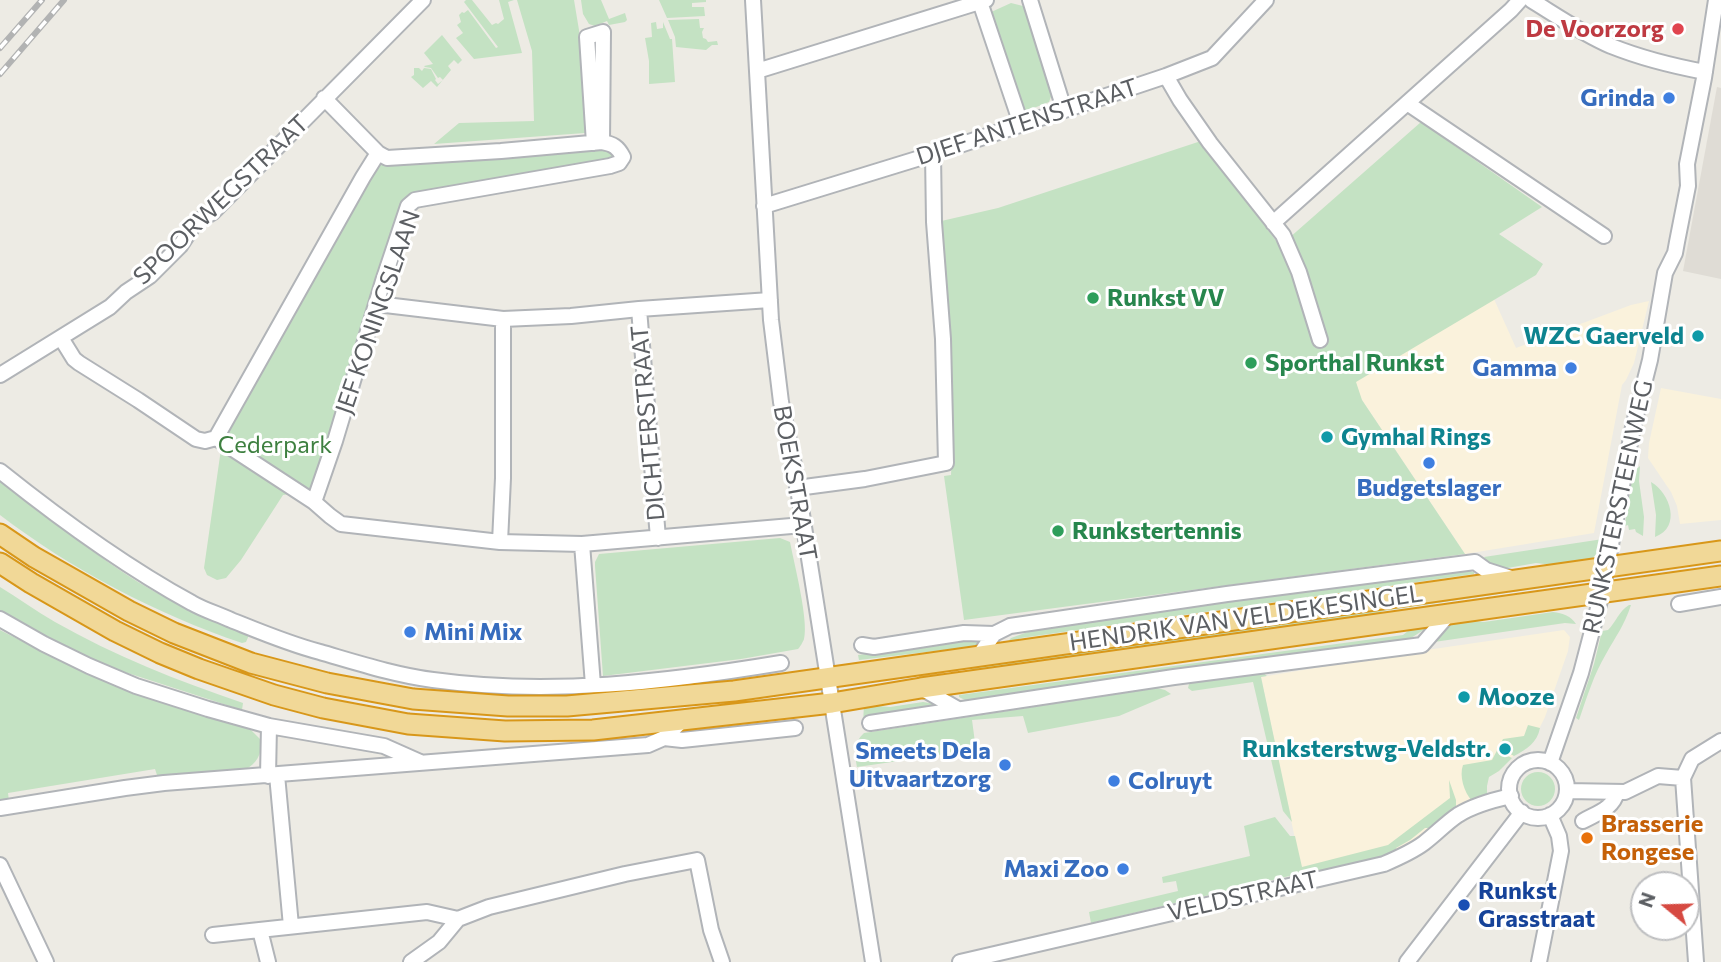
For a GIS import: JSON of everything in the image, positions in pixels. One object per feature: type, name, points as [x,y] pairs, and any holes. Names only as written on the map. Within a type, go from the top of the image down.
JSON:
[{"type":"highway","name":"HENDRIK VAN VELDEKESINGEL","points":[[0,534],[84,586],[174,633],[251,663],[327,683],[413,699],[508,706],[580,706],[734,691],[1721,551]]},
{"type":"highway","name":"HENDRIK VAN VELDEKESINGEL","points":[[0,563],[81,612],[160,653],[199,670],[274,695],[323,708],[408,724],[505,731],[593,730],[832,703],[922,688],[1721,576]]},
{"type":"street","name":"SPOORWEGSTRAAT","points":[[0,375],[110,307],[125,292],[144,281],[180,246],[195,223],[213,212],[423,0]]},
{"type":"street","name":"BOEKSTRAAT","points":[[753,0],[776,371],[873,962]]},
{"type":"street","points":[[1030,0],[1064,109]]},
{"type":"street","name":"DJEF ANTENSTRAAT","points":[[764,206],[933,154],[1212,58],[1266,0]]},
{"type":"street","points":[[1273,223],[1520,0]]},
{"type":"street","points":[[1531,0],[1609,45],[1658,62],[1705,72]]},
{"type":"street","name":"RUNKSTERSTEENWEG","points":[[1550,763],[1581,673],[1602,593],[1665,273],[1675,253],[1688,186],[1687,164],[1716,0]]},
{"type":"street","points":[[757,71],[983,1],[1021,124]]},
{"type":"street","points":[[603,32],[598,142],[587,37],[603,32]]},
{"type":"street","points":[[1166,76],[1210,143],[1283,235],[1299,272],[1320,340]]},
{"type":"street","points":[[324,99],[378,153],[387,158],[598,142]]},
{"type":"street","points":[[1407,103],[1604,236]]},
{"type":"street","name":"JEF KONINGSLAAN","points":[[314,502],[408,206],[415,200],[619,163],[623,157],[618,149],[598,142]]},
{"type":"street","points":[[61,338],[79,363],[197,439],[205,442],[216,438],[378,153]]},
{"type":"street","points":[[797,488],[865,479],[946,463],[943,339],[934,222],[933,154]]},
{"type":"street","points":[[376,304],[503,319],[770,300]]},
{"type":"street","name":"DICHTERSTRAAT","points":[[639,309],[658,538]]},
{"type":"street","points":[[500,542],[503,478],[503,319]]},
{"type":"street","points":[[216,438],[314,502],[341,524],[500,542],[582,544],[803,525]]},
{"type":"street","points":[[0,471],[127,564],[193,604],[284,642],[388,672],[476,685],[535,687],[710,675],[781,663]]},
{"type":"street","points":[[582,544],[593,685]]},
{"type":"street","name":"HENDRIK VAN VELDEKESINGEL","points":[[862,645],[874,647],[964,633],[994,634],[1010,626],[1227,594],[1475,562],[1486,570],[1515,579]]},
{"type":"street","points":[[1698,580],[1721,585]]},
{"type":"street","points":[[1679,604],[1721,597]]},
{"type":"street","name":"HENDRIK VAN VELDEKESINGEL","points":[[870,723],[1174,677],[1422,645],[1448,615]]},
{"type":"street","points":[[0,619],[89,666],[136,685],[269,726],[384,746],[421,763]]},
{"type":"street","points":[[978,657],[994,634]]},
{"type":"street","points":[[710,675],[734,691]]},
{"type":"street","points":[[922,688],[960,709]]},
{"type":"street","points":[[0,808],[124,788],[648,744],[664,738],[682,721]]},
{"type":"street","points":[[269,726],[272,775],[291,926]]},
{"type":"street","points":[[664,738],[682,740],[795,728]]},
{"type":"street","points":[[1696,962],[1682,778],[1692,759],[1721,741]]},
{"type":"street","points":[[1537,760],[1555,765],[1563,774],[1567,791],[1563,804],[1550,815],[1536,817],[1521,812],[1516,807],[1511,796],[1510,783],[1521,765],[1537,760]]},
{"type":"street","points":[[1567,791],[1625,792],[1658,776],[1682,778]]},
{"type":"street","points":[[1583,821],[1609,807],[1615,801],[1617,792]]},
{"type":"street","name":"VELDSTRAAT","points":[[960,962],[1384,864],[1410,853],[1466,810],[1511,796]]},
{"type":"street","points":[[1407,962],[1521,812]]},
{"type":"street","points":[[1539,962],[1561,851],[1559,836],[1550,815]]},
{"type":"street","points":[[411,962],[439,942],[458,919],[489,907],[625,874],[697,860],[711,930],[722,962]]},
{"type":"street","points":[[0,865],[46,962]]},
{"type":"street","points":[[213,935],[427,912],[458,919]]},
{"type":"street","points":[[260,930],[268,962]]},
{"type":"shaded area","points":[[1717,87],[1721,88],[1721,279],[1683,271]]},
{"type":"shaded area","points":[[1494,299],[1516,348],[1631,305],[1649,301],[1634,363],[1622,385],[1594,533],[1465,554],[1362,400],[1353,382]]},
{"type":"shaded area","points":[[1661,388],[1721,399],[1721,520],[1680,524],[1671,492],[1648,458]]},
{"type":"shaded area","points":[[1564,630],[1570,637],[1568,651],[1545,717],[1537,733],[1499,771],[1489,776],[1487,796],[1416,843],[1386,859],[1303,877],[1261,677]]},
{"type":"green space","points":[[472,0],[492,25],[504,19],[499,0],[514,0],[508,2],[522,53],[474,59],[456,38],[463,33],[457,25],[461,22],[459,15],[462,12],[468,10],[496,48],[498,47],[464,2]]},
{"type":"green space","points":[[517,0],[574,0],[579,30],[585,133],[434,144],[459,123],[534,121],[532,51]]},
{"type":"green space","points":[[581,0],[601,0],[609,19],[625,13],[627,20],[609,25],[607,21],[595,26],[589,24],[583,14]]},
{"type":"green space","points":[[659,0],[706,0],[692,3],[692,7],[704,7],[705,16],[667,18]]},
{"type":"green space","points":[[1011,3],[1023,6],[1050,81],[1052,94],[1049,102],[1021,113],[989,13]]},
{"type":"green space","points":[[699,19],[700,28],[704,28],[703,38],[708,42],[717,41],[718,45],[712,45],[706,50],[676,47],[668,20]]},
{"type":"green space","points":[[656,22],[657,29],[663,28],[663,22],[672,39],[675,82],[649,84],[645,38],[652,37],[651,23]]},
{"type":"green space","points":[[442,35],[462,60],[458,64],[454,60],[448,66],[451,70],[443,80],[438,78],[431,68],[424,66],[433,64],[424,53]]},
{"type":"green space","points":[[414,68],[422,71],[424,68],[431,69],[438,84],[442,81],[437,87],[431,81],[423,88],[411,77],[414,75]]},
{"type":"green space","points":[[1421,122],[1542,207],[1499,234],[1543,264],[1536,275],[1356,382],[1362,400],[1465,554],[964,620],[944,476],[951,475],[952,452],[937,222],[998,208],[1201,141],[1280,246]]},
{"type":"green space","name":"Cederpark","points":[[608,146],[613,154],[607,162],[402,205],[311,491],[283,495],[241,560],[226,578],[217,580],[207,575],[204,568],[222,442],[377,165]]},
{"type":"green space","points":[[1640,466],[1643,536],[1635,529],[1629,530],[1628,525],[1625,526],[1633,472]]},
{"type":"green space","points":[[0,478],[124,573],[169,599],[249,635],[246,642],[242,643],[210,631],[147,604],[56,554],[0,515]]},
{"type":"green space","points":[[1651,482],[1668,502],[1671,518],[1663,532],[1655,537],[1656,515]]},
{"type":"green space","points":[[780,538],[790,542],[803,606],[805,631],[799,649],[603,676],[595,566],[599,554]]},
{"type":"green space","points":[[1603,539],[1597,554],[1590,560],[1562,566],[1536,563],[1502,569],[1489,565],[1484,557]]},
{"type":"green space","points":[[1459,569],[1474,574],[1021,638],[1005,645],[1011,638],[1036,629]]},
{"type":"green space","points":[[1567,579],[1567,584],[1383,611],[1358,621],[889,686],[888,683],[967,671],[980,664]]},
{"type":"green space","points":[[0,587],[48,618],[101,646],[147,667],[243,703],[242,710],[106,666],[75,652],[0,613]]},
{"type":"green space","points":[[1629,605],[1626,619],[1594,678],[1579,720],[1576,718],[1602,631],[1608,630]]},
{"type":"green space","points":[[1553,612],[1566,615],[1576,624],[1565,623],[1434,642],[1450,622],[1484,622]]},
{"type":"green space","points":[[1426,626],[1408,640],[972,700],[959,697],[1403,635],[1413,627]]},
{"type":"green space","points":[[0,630],[55,658],[137,693],[249,728],[262,741],[258,758],[245,770],[158,778],[155,769],[8,793],[9,801],[0,799]]},
{"type":"green space","points":[[979,638],[981,645],[975,649],[969,647],[859,660],[858,655]]},
{"type":"green space","points":[[1262,672],[1267,676],[1261,677],[1292,822],[1283,811],[1253,682],[1192,691],[1188,688],[1190,680]]},
{"type":"green space","points":[[1157,688],[1171,694],[1119,716],[1028,733],[1023,716],[972,720],[976,750],[857,767],[856,745],[864,733]]},
{"type":"green space","points":[[923,702],[936,706],[868,717],[863,723],[864,705],[890,707]]},
{"type":"green space","points":[[1528,725],[1540,728],[1534,742],[1514,756],[1507,752],[1510,746],[1504,743],[1500,752],[1512,758],[1489,777],[1487,796],[1472,801],[1463,784],[1463,765],[1492,760],[1503,739],[1524,736]]},
{"type":"green space","points":[[1538,772],[1550,777],[1555,789],[1550,801],[1538,806],[1526,801],[1521,789],[1526,777]]},
{"type":"green space","points":[[1449,780],[1456,800],[1456,810],[1434,828],[1425,828],[1396,848],[1398,852],[1384,858],[1303,876],[1302,873],[1091,923],[1089,912],[1178,891],[1176,881],[1163,883],[1162,877],[1250,856],[1244,826],[1275,817],[1290,836],[1295,836],[1302,867],[1388,845],[1450,798]]},
{"type":"railway","points":[[0,48],[42,0]]},
{"type":"railway","points":[[0,74],[64,0]]},
{"type":"place","name":"De Voorzorg","points":[[1678,29]]},
{"type":"place","name":"Grinda","points":[[1669,98]]},
{"type":"place","name":"Runkst VV","points":[[1093,298]]},
{"type":"place","name":"WZC Gaerveld","points":[[1698,336]]},
{"type":"place","name":"Sporthal Runkst","points":[[1251,363]]},
{"type":"place","name":"Gamma","points":[[1571,368]]},
{"type":"place","name":"Gymhal Rings","points":[[1327,437]]},
{"type":"place","name":"Budgetslager","points":[[1429,463]]},
{"type":"place","name":"Runkstertennis","points":[[1058,531]]},
{"type":"place","name":"Mini Mix","points":[[410,632]]},
{"type":"place","name":"Mooze","points":[[1464,697]]},
{"type":"place","name":"Runksterstwg-Veldstr.","points":[[1505,749]]},
{"type":"place","name":"Smeets Dela Uitvaartzorg","points":[[1005,765]]},
{"type":"place","name":"Colruyt","points":[[1114,781]]},
{"type":"place","name":"Brasserie Rongese","points":[[1587,838]]},
{"type":"place","name":"Maxi Zoo","points":[[1123,869]]},
{"type":"place","name":"Runkst Grasstraat","points":[[1464,905]]}]
